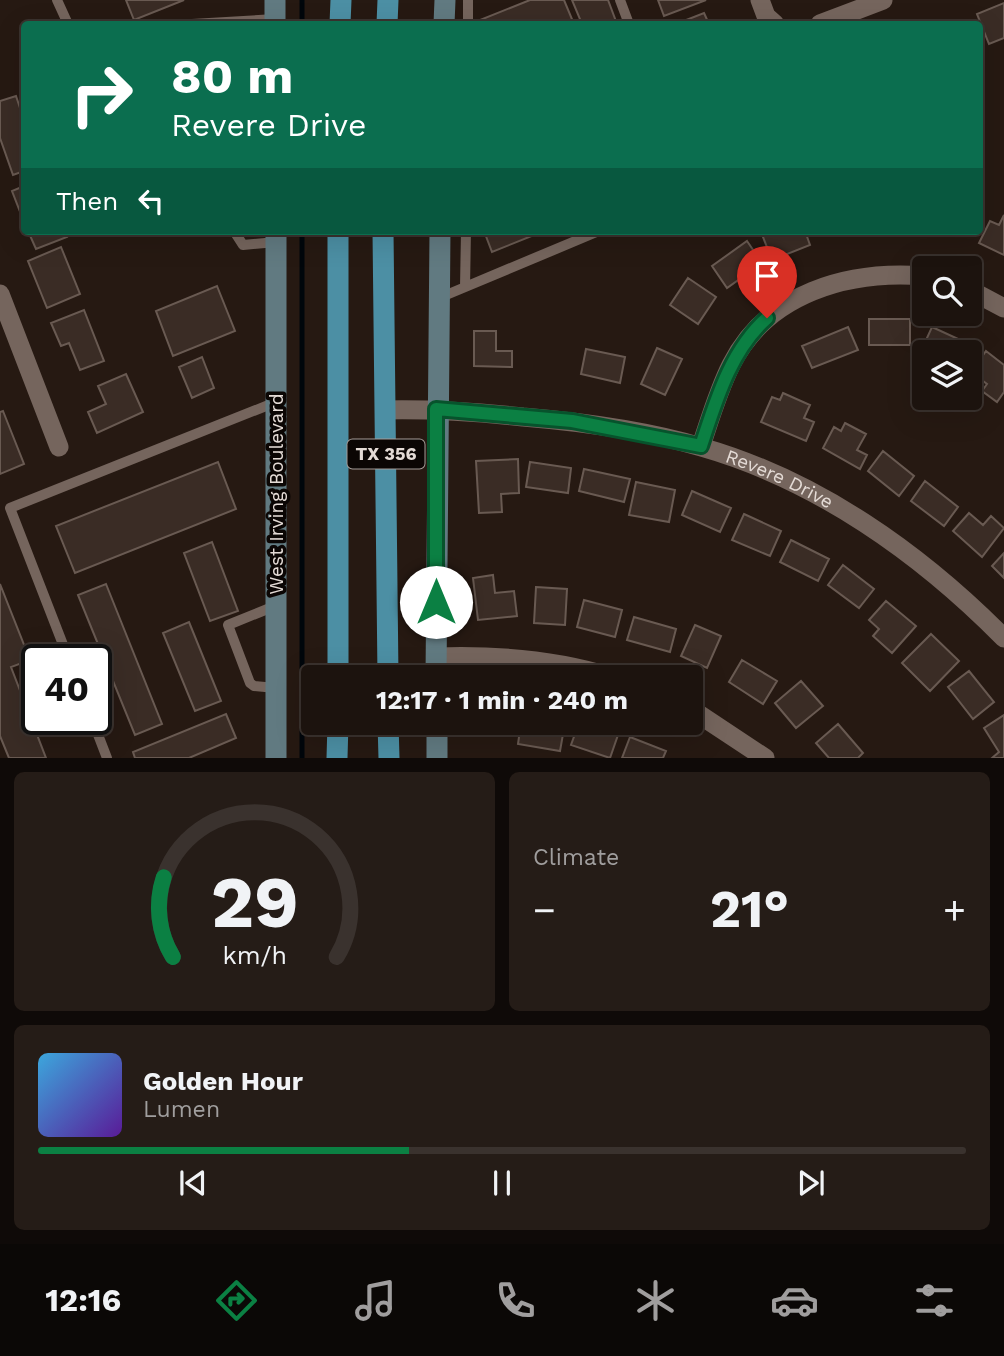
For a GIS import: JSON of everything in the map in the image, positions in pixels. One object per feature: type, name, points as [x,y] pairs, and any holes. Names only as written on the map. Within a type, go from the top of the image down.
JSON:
[{"type":"main road","points":[[340,21],[341,0]]},
{"type":"main road","points":[[387,0],[387,21]]},
{"type":"main road","name":"TX 356","points":[[338,235],[338,665]]},
{"type":"main road","name":"TX 356","points":[[383,235],[388,665]]},
{"type":"main road","points":[[337,758],[338,735]]},
{"type":"main road","points":[[388,735],[389,758]]},
{"type":"street","points":[[444,21],[445,0]]},
{"type":"street","points":[[760,0],[766,16],[772,21]]},
{"type":"street","points":[[828,21],[883,0]]},
{"type":"street","points":[[436,665],[436,409],[440,235]]},
{"type":"street","name":"West Irving Boulevard","points":[[276,236],[276,758]]},
{"type":"street","points":[[701,446],[731,364],[754,330],[780,307],[807,293],[847,281],[894,274],[912,275]]},
{"type":"street","points":[[0,295],[59,447]]},
{"type":"street","points":[[982,296],[1004,308]]},
{"type":"street","name":"Revere Drive","points":[[385,410],[436,409],[572,421],[701,446],[760,468],[873,528],[931,570],[1004,638]]},
{"type":"street","points":[[445,665],[491,655],[560,665]]},
{"type":"street","points":[[703,717],[765,758]]},
{"type":"street","points":[[437,735],[437,758]]},
{"type":"lane","points":[[57,0],[67,21]]},
{"type":"lane","points":[[468,0],[468,21]]},
{"type":"lane","points":[[620,0],[628,21]]},
{"type":"lane","points":[[220,21],[275,15]]},
{"type":"lane","points":[[237,235],[243,245],[276,236]]},
{"type":"lane","points":[[465,287],[466,235]]},
{"type":"lane","points":[[438,298],[589,235]]},
{"type":"lane","points":[[63,644],[10,508],[276,402]]},
{"type":"lane","points":[[276,605],[228,625],[250,683],[254,686],[276,688]]},
{"type":"lane","points":[[98,735],[107,758]]},
{"type":"building","points":[[126,0],[184,0],[134,20]]},
{"type":"building","points":[[530,0],[564,0],[573,21],[480,21]]},
{"type":"building","points":[[572,0],[608,0],[616,21],[581,21]]},
{"type":"building","points":[[658,0],[706,0],[664,16]]},
{"type":"building","points":[[1004,3],[1004,38],[989,44],[983,21],[980,21],[977,14]]},
{"type":"building","points":[[704,13],[708,21],[684,21]]},
{"type":"building","points":[[16,96],[21,111],[21,172],[13,175],[0,138],[0,101]]},
{"type":"building","points":[[21,187],[21,214],[12,191]]},
{"type":"building","points":[[1004,215],[1004,255],[979,243],[990,221],[999,225]]},
{"type":"building","points":[[30,235],[66,235],[67,237],[36,249]]},
{"type":"building","points":[[486,235],[534,235],[492,252]]},
{"type":"building","points":[[762,235],[806,235],[810,245],[772,260]]},
{"type":"building","points":[[747,241],[762,263],[727,288],[712,266]]},
{"type":"building","points":[[61,247],[80,294],[47,308],[28,261]]},
{"type":"building","points":[[688,278],[716,297],[698,324],[670,305]]},
{"type":"building","points":[[217,286],[235,331],[173,356],[156,311]]},
{"type":"building","points":[[84,310],[104,361],[80,370],[69,343],[61,346],[51,323]]},
{"type":"building","points":[[869,319],[910,319],[910,345],[869,345]]},
{"type":"building","points":[[848,327],[858,350],[812,368],[802,346]]},
{"type":"building","points":[[932,327],[960,340],[926,340]]},
{"type":"building","points":[[474,331],[496,331],[496,351],[512,351],[512,367],[474,366]]},
{"type":"building","points":[[657,348],[682,359],[665,395],[641,384]]},
{"type":"building","points":[[586,349],[625,357],[620,383],[581,374]]},
{"type":"building","points":[[986,351],[1004,365],[1004,392],[997,402],[982,391],[987,384],[982,380],[982,357]]},
{"type":"building","points":[[202,357],[214,388],[192,398],[179,367]]},
{"type":"building","points":[[126,374],[143,412],[97,433],[88,412],[106,404],[98,386]]},
{"type":"building","points":[[783,393],[810,405],[804,418],[814,422],[806,441],[761,422],[772,397],[780,400]]},
{"type":"building","points":[[3,411],[24,464],[0,474],[0,412]]},
{"type":"building","points":[[845,423],[866,434],[857,450],[867,455],[860,469],[823,448],[834,427],[841,431]]},
{"type":"building","points":[[883,451],[914,476],[899,496],[868,471]]},
{"type":"building","points":[[518,459],[519,493],[501,494],[502,512],[479,513],[476,461]]},
{"type":"building","points":[[218,462],[236,509],[75,573],[56,526]]},
{"type":"building","points":[[530,462],[571,468],[568,493],[526,487]]},
{"type":"building","points":[[584,469],[630,479],[624,502],[579,491]]},
{"type":"building","points":[[925,481],[958,507],[944,526],[911,501]]},
{"type":"building","points":[[636,482],[675,490],[669,522],[629,515]]},
{"type":"building","points":[[692,491],[731,508],[720,532],[682,515]]},
{"type":"building","points":[[969,513],[983,525],[991,516],[1004,528],[982,557],[953,531]]},
{"type":"building","points":[[744,514],[781,531],[770,556],[732,540]]},
{"type":"building","points":[[791,540],[829,559],[818,581],[780,562]]},
{"type":"building","points":[[212,542],[238,611],[210,621],[184,553]]},
{"type":"building","points":[[1004,553],[1004,578],[992,566]]},
{"type":"building","points":[[843,565],[874,589],[859,608],[828,585]]},
{"type":"building","points":[[493,575],[495,593],[514,591],[517,616],[478,620],[473,578]]},
{"type":"building","points":[[0,584],[24,644],[21,644],[21,663],[11,667],[21,693],[21,735],[37,735],[46,758],[9,758],[0,736]]},
{"type":"building","points":[[106,584],[162,724],[135,735],[112,679],[112,644],[98,644],[78,595]]},
{"type":"building","points":[[536,587],[567,589],[565,625],[534,623]]},
{"type":"building","points":[[584,600],[622,610],[615,637],[577,627]]},
{"type":"building","points":[[886,601],[916,626],[892,653],[873,636],[879,629],[869,620]]},
{"type":"building","points":[[634,617],[676,629],[670,652],[627,640]]},
{"type":"building","points":[[189,622],[221,701],[195,711],[163,633]]},
{"type":"building","points":[[695,625],[721,636],[707,668],[681,656]]},
{"type":"building","points":[[931,634],[959,661],[930,691],[902,663]]},
{"type":"building","points":[[742,660],[777,681],[763,704],[729,682]]},
{"type":"building","points":[[969,671],[994,702],[973,719],[948,687]]},
{"type":"building","points":[[801,681],[823,706],[796,728],[775,703]]},
{"type":"building","points":[[226,714],[236,738],[189,758],[135,758],[133,752]]},
{"type":"building","points":[[1004,715],[1004,758],[992,758],[999,752],[984,728]]},
{"type":"building","points":[[838,724],[863,753],[858,758],[829,758],[816,743]]},
{"type":"building","points":[[519,735],[563,735],[560,751],[518,744]]},
{"type":"building","points":[[575,735],[618,735],[610,758],[571,745]]},
{"type":"building","points":[[630,737],[666,751],[663,758],[622,758]]},
{"type":"waterway","points":[[302,0],[302,21]]},
{"type":"waterway","points":[[302,235],[302,758]]},
{"type":"route","points":[[436,602],[436,409],[572,421],[701,446],[731,364],[754,330],[767,318]]}]
